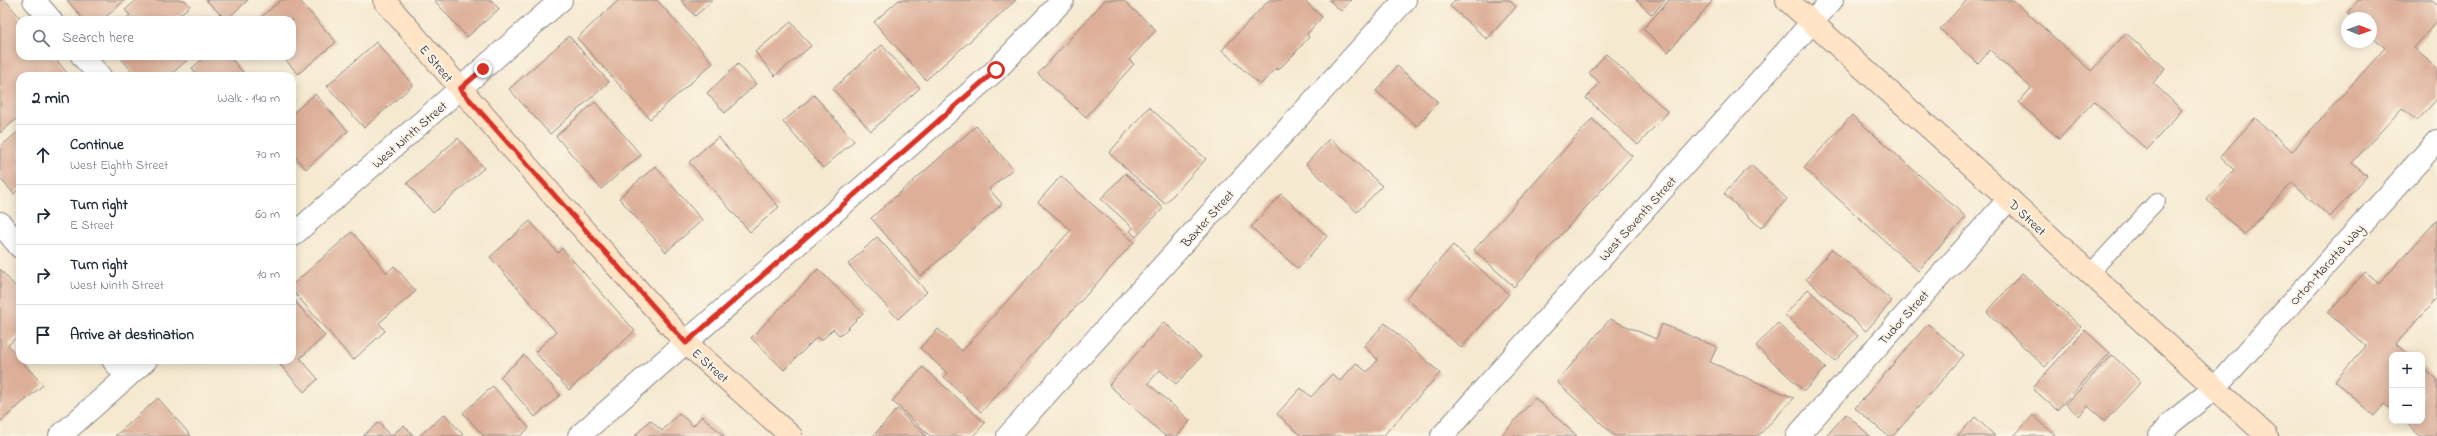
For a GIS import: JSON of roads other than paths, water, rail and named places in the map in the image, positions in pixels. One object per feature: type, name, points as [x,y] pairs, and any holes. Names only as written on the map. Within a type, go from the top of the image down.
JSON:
[{"type":"main road","name":"E Street","points":[[384,0],[460,89],[686,343],[790,436]]},
{"type":"main road","name":"D Street","points":[[1787,0],[2009,199],[2089,274],[2268,436]]},
{"type":"street","points":[[34,0],[48,16]]},
{"type":"street","name":"West Ninth Street","points":[[296,232],[561,0]]},
{"type":"street","points":[[579,436],[996,70],[1063,0]]},
{"type":"street","name":"Baxter Street","points":[[1008,436],[1405,0]]},
{"type":"street","name":"West Seventh Street","points":[[1442,436],[1832,0]]},
{"type":"street","points":[[86,60],[96,72]]},
{"type":"street","name":"Orton-Marotta Way","points":[[2160,436],[2171,423],[2215,388],[2437,140]]},
{"type":"street","name":"Tudor Street","points":[[1798,436],[2009,199]]},
{"type":"street","points":[[0,223],[16,242]]},
{"type":"street","points":[[60,436],[120,368],[133,364]]},
{"type":"lane","points":[[2089,274],[2157,201]]}]
